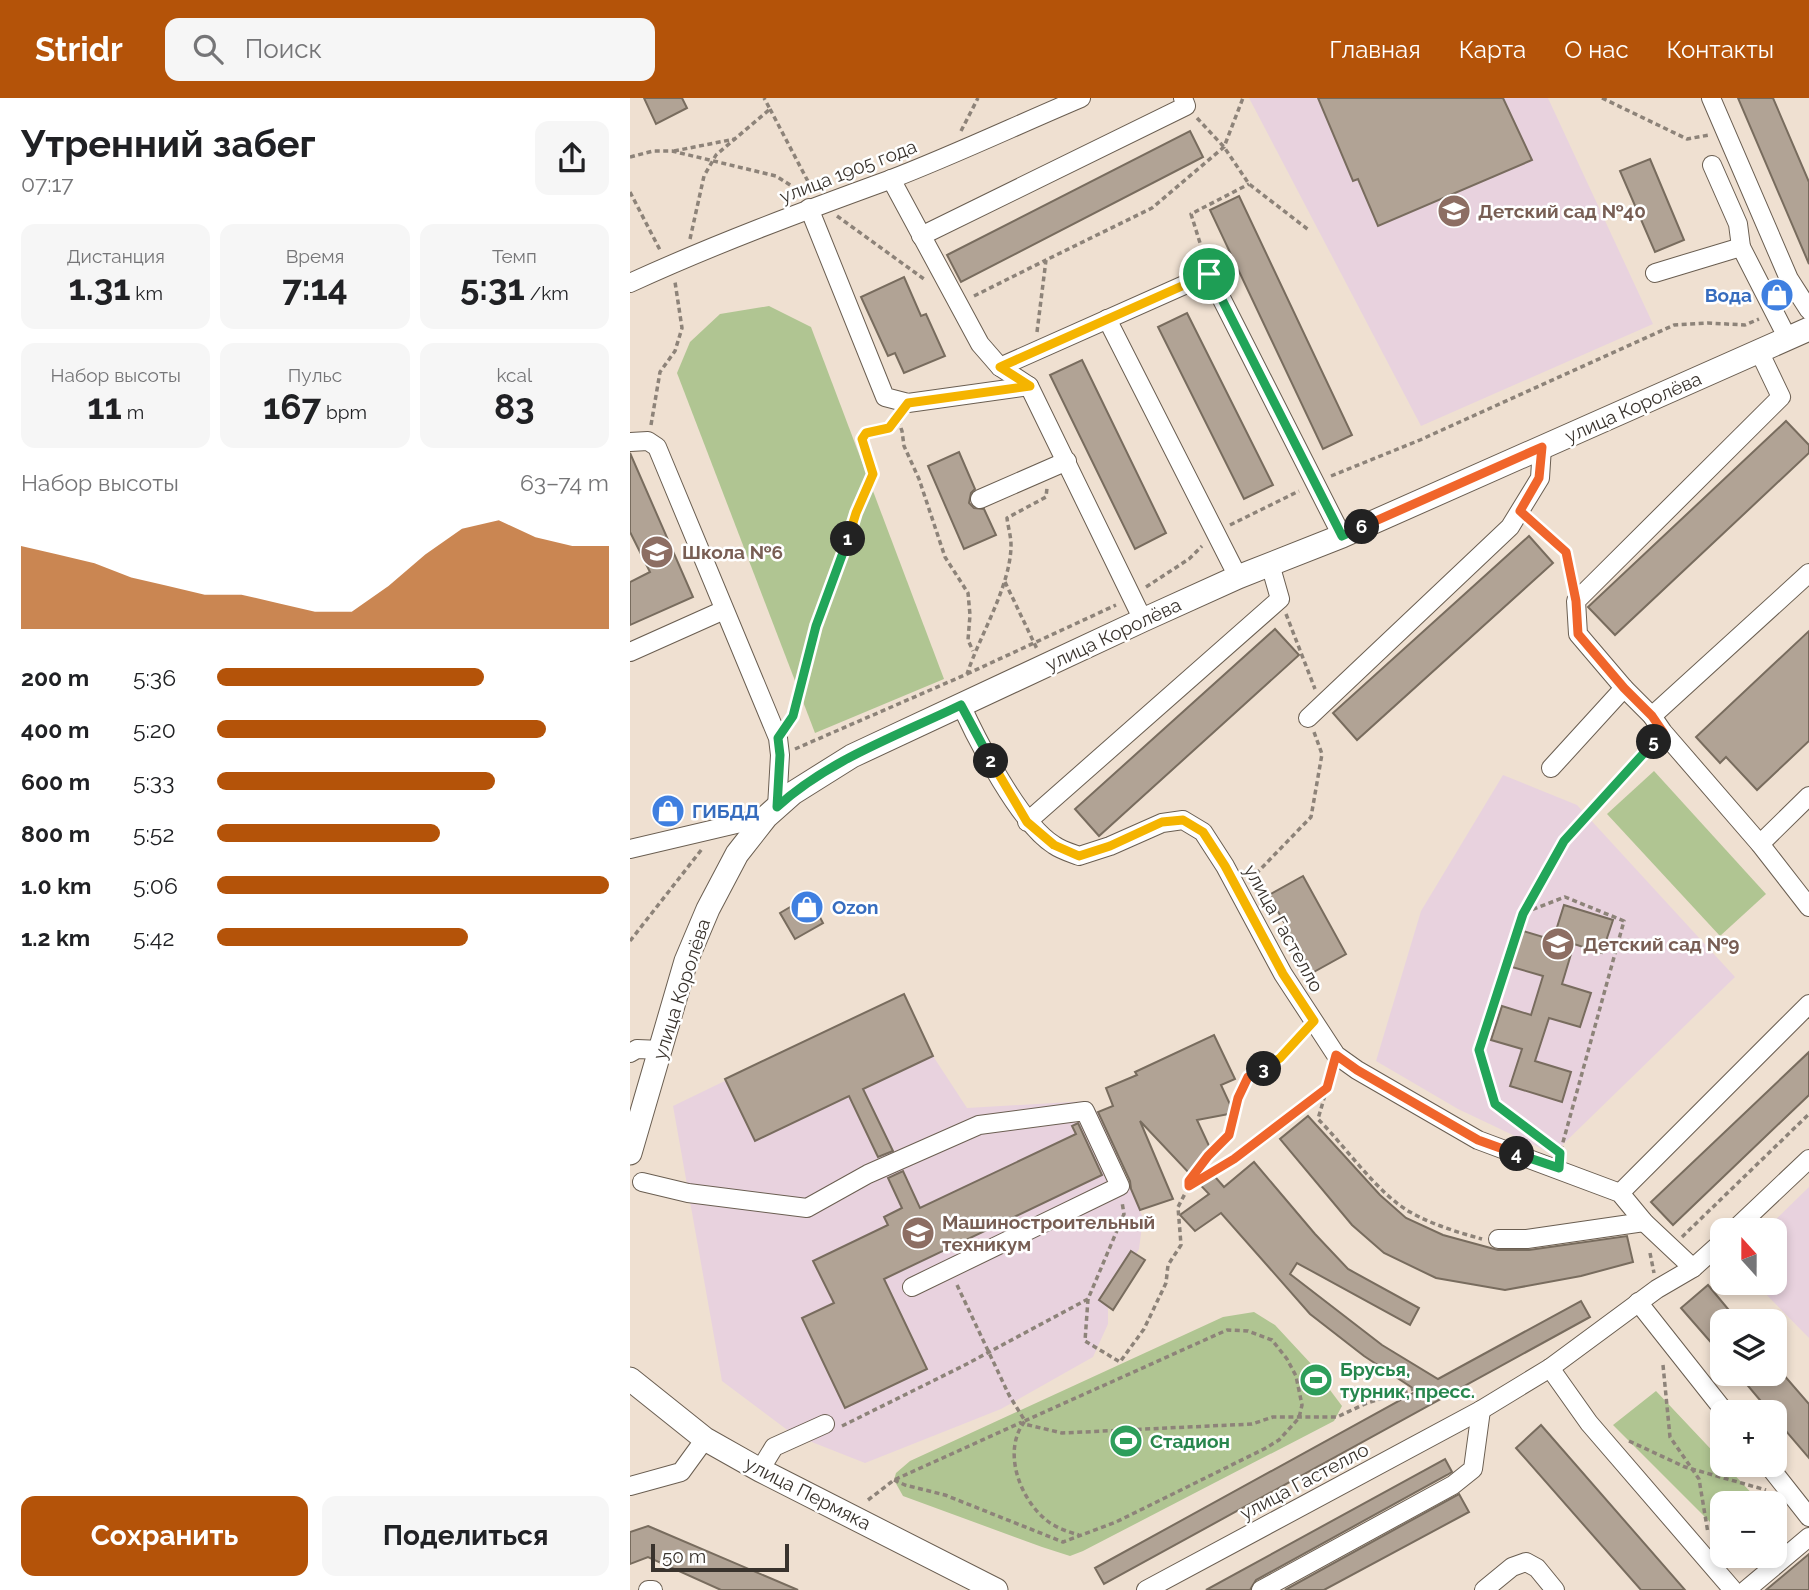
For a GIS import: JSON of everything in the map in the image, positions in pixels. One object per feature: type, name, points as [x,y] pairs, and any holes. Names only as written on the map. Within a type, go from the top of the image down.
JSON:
[{"type":"main road","name":"улица Королёва","points":[[630,1153],[686,961],[708,909],[737,854],[772,812],[793,793],[852,756],[1143,620],[1238,577],[1342,536],[1799,334]]},
{"type":"main road","name":"улица Пермяка","points":[[630,1380],[705,1439],[760,1470],[996,1590]]},
{"type":"street","name":"улица 1905 года","points":[[630,283],[814,206],[891,179],[1081,98]]},
{"type":"street","points":[[1711,98],[1790,279],[1809,310]]},
{"type":"street","points":[[921,236],[1184,102]]},
{"type":"street","points":[[1712,165],[1738,224],[1741,247],[1799,334]]},
{"type":"street","points":[[891,179],[980,344],[1000,367],[1030,386],[1059,465],[1143,620]]},
{"type":"street","points":[[814,206],[886,397],[908,403],[1030,386]]},
{"type":"street","points":[[1655,273],[1741,247]]},
{"type":"street","points":[[1000,367],[1209,274],[1342,536]]},
{"type":"street","points":[[1107,319],[1238,577]]},
{"type":"street","points":[[1759,351],[1782,397],[1576,601],[1578,634],[1652,716],[1809,907]]},
{"type":"street","points":[[630,849],[772,812],[780,755],[778,738],[657,447],[639,441]]},
{"type":"street","points":[[1308,718],[1510,527],[1539,478],[1542,447]]},
{"type":"street","points":[[980,499],[1059,465]]},
{"type":"street","points":[[1027,822],[1280,599],[1270,564]]},
{"type":"street","points":[[1652,716],[1809,573]]},
{"type":"street","points":[[630,652],[724,610]]},
{"type":"street","points":[[1551,768],[1624,688]]},
{"type":"street","name":"улица Гастелло","points":[[961,705],[1027,822],[1054,845],[1079,856],[1110,846],[1162,822],[1183,820],[1203,832],[1283,974],[1336,1055],[1478,1140],[1559,1161],[1620,1193]]},
{"type":"street","points":[[1759,844],[1809,796]]},
{"type":"street","points":[[1693,1268],[1644,1222],[1620,1193],[1809,1004]]},
{"type":"street","points":[[630,1053],[637,1049],[661,1050]]},
{"type":"street","points":[[642,1182],[688,1193],[807,1208],[867,1174],[979,1125],[1085,1111],[1120,1186],[912,1287]]},
{"type":"street","points":[[1747,1218],[1809,1159]]},
{"type":"street","points":[[1491,1239],[1527,1239],[1644,1222]]},
{"type":"street","name":"улица Гастелло","points":[[1146,1590],[1480,1409],[1550,1368],[1638,1302],[1693,1268],[1710,1253]]},
{"type":"street","points":[[1638,1302],[1716,1400]]},
{"type":"street","points":[[1550,1368],[1589,1423],[1733,1590]]},
{"type":"street","points":[[1261,1590],[1453,1485],[1473,1469],[1480,1409]]},
{"type":"street","points":[[760,1470],[774,1447],[828,1428]]},
{"type":"street","points":[[630,1486],[681,1472],[705,1439]]},
{"type":"street","points":[[1778,1477],[1809,1517]]},
{"type":"street","points":[[1746,1590],[1809,1537]]},
{"type":"street","points":[[1484,1590],[1512,1567],[1526,1562],[1537,1568],[1555,1590]]},
{"type":"path","points":[[764,98],[814,206]]},
{"type":"path","points":[[948,155],[978,98]]},
{"type":"path","points":[[1034,351],[1046,260],[1152,208],[1224,147],[1242,98]]},
{"type":"path","points":[[1602,98],[1687,139]]},
{"type":"path","points":[[1184,102],[1224,147],[1249,184],[1310,231]]},
{"type":"path","points":[[686,258],[704,176],[716,155],[770,109]]},
{"type":"path","points":[[630,158],[653,151],[672,151],[736,139]]},
{"type":"path","points":[[672,151],[776,176],[814,206]]},
{"type":"path","points":[[1209,274],[1191,214],[1249,184]]},
{"type":"path","points":[[630,192],[657,244]]},
{"type":"path","points":[[639,441],[660,372],[675,351],[682,328],[674,281]]},
{"type":"path","points":[[792,750],[967,674],[1132,597],[1189,559],[1216,533],[1315,483],[1420,440],[1674,325],[1745,325]]},
{"type":"path","points":[[886,397],[901,424],[904,446],[919,479],[944,556],[968,593],[968,640],[974,653]]},
{"type":"path","points":[[778,738],[793,716],[816,626],[856,513],[873,474],[862,439],[866,433],[889,428],[908,403]]},
{"type":"path","points":[[967,674],[1005,582],[1011,545],[1007,518],[1046,497],[1059,465]]},
{"type":"path","points":[[1520,511],[1566,552],[1576,601]]},
{"type":"path","points":[[1005,582],[1037,649]]},
{"type":"path","points":[[1238,892],[1311,817],[1322,754],[1308,718],[1316,693],[1280,599]]},
{"type":"path","points":[[1523,914],[1565,897],[1623,921],[1559,1161],[1495,1104],[1479,1050],[1523,914],[1564,841],[1663,732]]},
{"type":"path","points":[[630,941],[675,882],[695,861],[714,829]]},
{"type":"path","points":[[1120,1186],[1124,1214],[1088,1299],[1085,1341],[1120,1362],[1144,1329],[1166,1283],[1168,1265],[1181,1245],[1178,1207],[1189,1181],[1229,1135],[1238,1098],[1248,1077],[1280,1058],[1314,1021]]},
{"type":"path","points":[[1336,1055],[1318,1119],[1384,1192],[1409,1212],[1446,1229],[1491,1239]]},
{"type":"path","points":[[1189,1186],[1234,1159],[1327,1088]]},
{"type":"path","points":[[1672,1246],[1809,1114]]},
{"type":"path","points":[[949,1269],[1022,1423]]},
{"type":"path","points":[[828,1428],[988,1352],[1088,1299]]},
{"type":"path","points":[[868,1500],[894,1480],[1227,1330],[1248,1331],[1272,1340],[1296,1376],[1302,1405],[1299,1418],[1274,1443],[1116,1522],[1063,1542],[944,1495],[894,1480]]},
{"type":"path","points":[[1660,1331],[1670,1437],[1699,1479],[1714,1569]]},
{"type":"path","points":[[1022,1423],[1062,1433],[1252,1424],[1273,1417],[1337,1418],[1367,1403],[1414,1389]]},
{"type":"path","points":[[1022,1423],[1016,1433],[1013,1450],[1018,1475],[1028,1500],[1044,1519],[1082,1536]]},
{"type":"path","points":[[1625,1439],[1692,1469],[1795,1499]]},
{"type":"shaded area","name":"Детский сад №40","points":[[1249,98],[1548,98],[1653,324],[1421,426]]},
{"type":"shaded area","name":"Детский сад №9","points":[[1503,775],[1577,805],[1735,977],[1553,1154],[1458,1109],[1376,1061],[1421,911]]},
{"type":"shaded area","name":"Машиностроительный техникум","points":[[904,994],[933,1056],[967,1108],[1088,1101],[1102,1118],[1143,1218],[1139,1249],[1108,1298],[1108,1324],[1093,1357],[1001,1409],[865,1463],[794,1435],[722,1381],[673,1106]]},
{"type":"shaded area","points":[[1809,1187],[1809,1338],[1787,1316],[1787,1309],[1781,1309],[1767,1295],[1787,1295],[1787,1218],[1777,1218]]},
{"type":"green space","points":[[769,306],[811,327],[944,679],[815,733],[677,373],[690,342],[720,314]]},
{"type":"green space","points":[[1654,771],[1766,894],[1720,936],[1607,814]]},
{"type":"green space","name":"Стадион","points":[[1254,1312],[1275,1325],[1314,1367],[1318,1366],[1327,1386],[1342,1406],[1334,1421],[1083,1551],[1070,1556],[903,1496],[894,1480],[896,1473],[910,1461],[1223,1317]]},
{"type":"green space","points":[[1656,1391],[1710,1448],[1710,1477],[1736,1477],[1750,1491],[1710,1491],[1710,1522],[1613,1425]]},
{"type":"building","points":[[644,98],[682,98],[687,108],[656,124]]},
{"type":"building","points":[[1318,98],[1503,98],[1532,160],[1378,226],[1358,179],[1353,181]]},
{"type":"building","points":[[1738,98],[1773,98],[1809,182],[1809,264]]},
{"type":"building","points":[[1190,131],[1203,157],[961,282],[947,255]]},
{"type":"building","points":[[1650,159],[1684,240],[1655,252],[1620,171]]},
{"type":"building","points":[[1239,196],[1352,435],[1323,449],[1210,210]]},
{"type":"building","points":[[904,277],[921,316],[926,314],[945,356],[904,373],[895,353],[888,356],[861,297]]},
{"type":"building","points":[[1187,313],[1273,485],[1244,499],[1158,327]]},
{"type":"building","points":[[1082,360],[1166,533],[1135,549],[1050,375]]},
{"type":"building","points":[[1786,421],[1809,445],[1809,453],[1615,635],[1588,607]]},
{"type":"building","points":[[959,452],[975,489],[971,493],[969,503],[974,508],[984,509],[996,535],[964,549],[928,466]]},
{"type":"building","name":"Школа №6","points":[[630,453],[693,597],[630,625],[630,582],[650,572],[630,532]]},
{"type":"building","points":[[1529,536],[1553,563],[1357,740],[1333,713]]},
{"type":"building","points":[[1275,629],[1299,655],[1099,836],[1075,809]]},
{"type":"building","points":[[1809,631],[1809,741],[1757,790],[1726,757],[1720,763],[1696,737]]},
{"type":"building","points":[[1303,876],[1346,954],[1312,973],[1269,895]]},
{"type":"building","points":[[809,896],[823,923],[795,939],[780,913]]},
{"type":"building","points":[[1564,905],[1613,920],[1602,953],[1574,944],[1562,984],[1591,993],[1580,1027],[1549,1018],[1535,1061],[1571,1072],[1562,1102],[1510,1086],[1522,1049],[1491,1040],[1502,1006],[1531,1015],[1543,976],[1512,967],[1523,931],[1553,940]]},
{"type":"building","points":[[904,994],[933,1056],[863,1089],[893,1151],[878,1157],[849,1096],[755,1141],[725,1079]]},
{"type":"building","points":[[1214,1035],[1235,1079],[1221,1085],[1234,1113],[1197,1120],[1210,1148],[1201,1161],[1224,1187],[1254,1162],[1348,1269],[1419,1308],[1410,1325],[1297,1263],[1290,1274],[1382,1345],[1438,1379],[1581,1301],[1590,1317],[1104,1584],[1095,1568],[1417,1391],[1364,1356],[1310,1314],[1221,1213],[1195,1231],[1180,1215],[1209,1194],[1140,1121],[1173,1199],[1140,1210],[1130,1181],[1098,1112],[1113,1106],[1106,1088]]},
{"type":"building","points":[[1809,1052],[1809,1095],[1673,1225],[1651,1202]]},
{"type":"building","points":[[1308,1116],[1380,1195],[1406,1218],[1443,1235],[1498,1250],[1529,1250],[1627,1236],[1633,1262],[1581,1276],[1505,1290],[1436,1278],[1384,1253],[1352,1225],[1280,1139]]},
{"type":"building","points":[[1078,1123],[1102,1175],[884,1279],[927,1369],[845,1408],[802,1318],[834,1303],[813,1261],[888,1225],[884,1217],[902,1208],[888,1178],[903,1171],[920,1208],[1076,1134],[1072,1126]]},
{"type":"building","points":[[1131,1251],[1145,1260],[1113,1310],[1099,1300]]},
{"type":"building","points":[[1708,1285],[1710,1295],[1716,1295],[1728,1309],[1710,1309],[1710,1341],[1681,1308]]},
{"type":"building","points":[[1787,1379],[1809,1404],[1809,1458],[1787,1432],[1787,1400],[1760,1400],[1748,1386],[1787,1386]]},
{"type":"building","points":[[1541,1425],[1685,1590],[1641,1590],[1516,1448]]},
{"type":"building","points":[[1445,1459],[1452,1472],[1256,1580],[1250,1590],[1206,1590]]},
{"type":"building","points":[[1459,1494],[1469,1512],[1324,1590],[1285,1590]]},
{"type":"building","points":[[648,1526],[798,1590],[721,1590],[648,1557],[630,1564],[630,1532]]},
{"type":"building","points":[[1809,1554],[1809,1590],[1766,1590]]},
{"type":"place","name":"Детский сад №40","points":[[1454,211]]},
{"type":"place","name":"Вода","points":[[1777,295]]},
{"type":"place","name":"Школа №6","points":[[657,552]]},
{"type":"place","name":"ГИБДД","points":[[668,811]]},
{"type":"place","name":"Ozon","points":[[807,907]]},
{"type":"place","name":"Детский сад №9","points":[[1558,944]]},
{"type":"place","name":"Машиностроительный техникум","points":[[918,1233]]},
{"type":"place","name":"Брусья, турник, пресс.","points":[[1316,1380]]},
{"type":"place","name":"Стадион","points":[[1126,1441]]},
{"type":"route","points":[[1209,274],[1342,536],[1542,447],[1539,478],[1520,511],[1566,552],[1576,601],[1578,634],[1652,716],[1663,732],[1564,841],[1523,914],[1479,1050],[1495,1104],[1560,1153],[1559,1168],[1478,1140],[1336,1055],[1327,1088],[1234,1159],[1189,1186],[1196,1170],[1229,1135],[1238,1098],[1248,1077],[1280,1058],[1314,1021],[1283,974],[1225,866],[1203,832],[1183,820],[1162,822],[1110,846],[1079,856],[1054,845],[1027,822],[961,705],[852,756],[793,793],[777,807],[780,755],[778,738],[793,716],[827,591],[873,474],[862,439],[866,433],[889,428],[908,403],[1030,386],[1000,367],[1209,274]]}]
